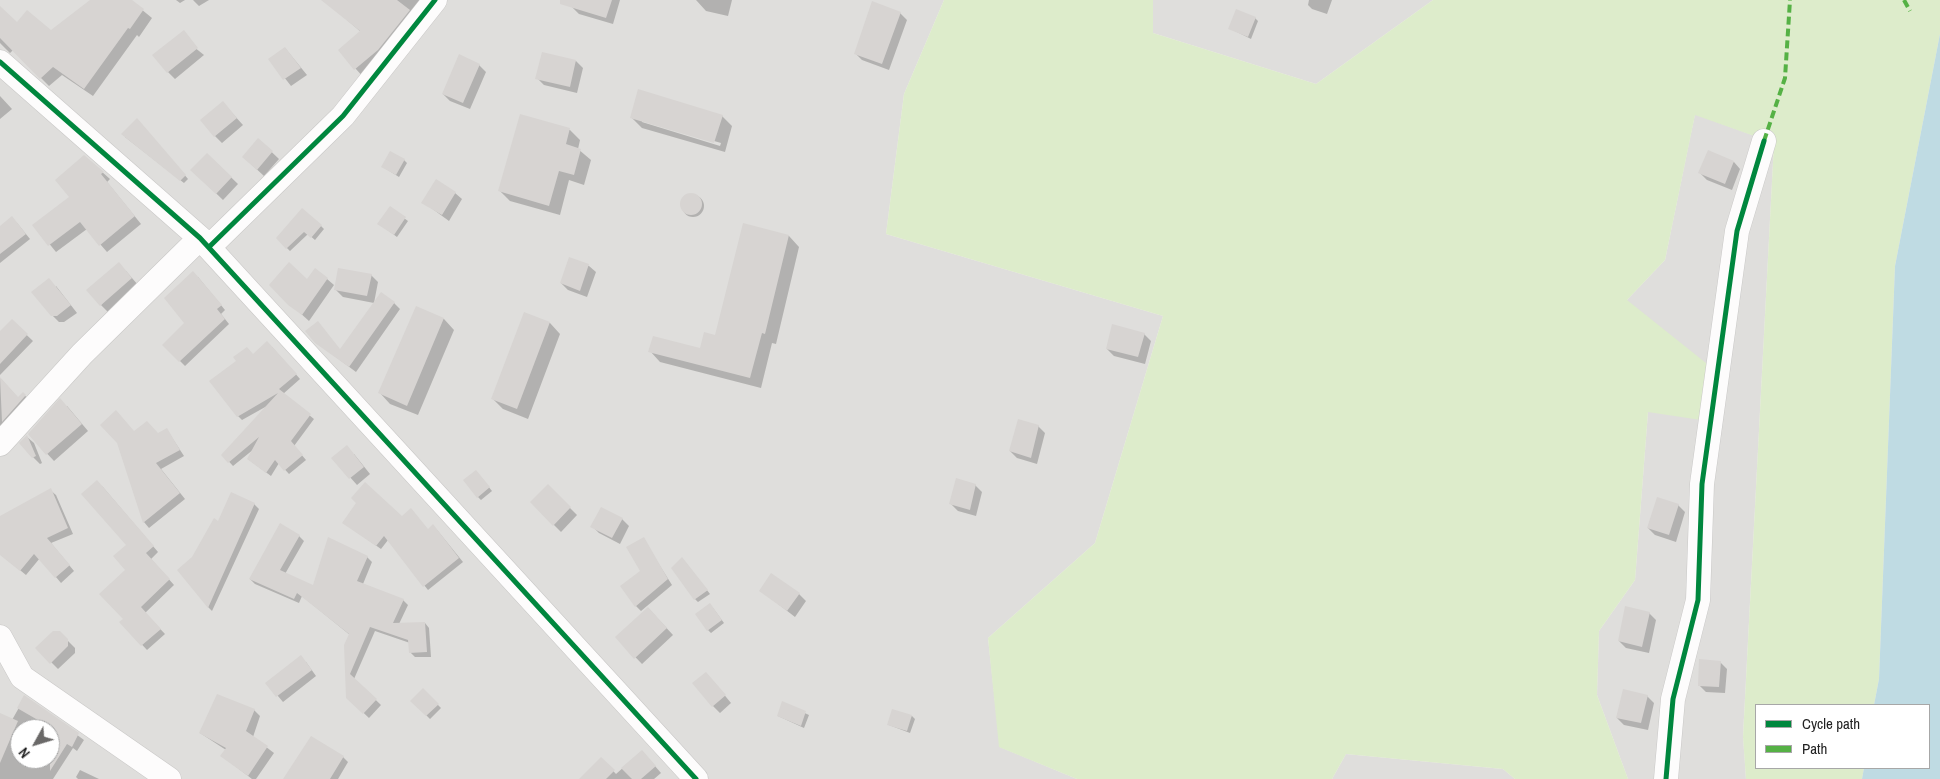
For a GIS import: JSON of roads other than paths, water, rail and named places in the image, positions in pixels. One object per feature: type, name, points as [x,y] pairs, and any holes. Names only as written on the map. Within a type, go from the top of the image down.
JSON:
[{"type":"street","points":[[0,444],[82,354],[343,116],[435,0]]},
{"type":"street","points":[[0,62],[205,243],[696,779]]},
{"type":"street","points":[[1666,779],[1674,699],[1698,600],[1702,484],[1737,231],[1764,141]]},
{"type":"street","points":[[0,637],[22,677],[169,779]]},
{"type":"water","points":[[1940,34],[1940,779],[1862,779],[1864,769],[1930,769],[1930,704],[1874,704],[1879,679],[1895,266]]}]
